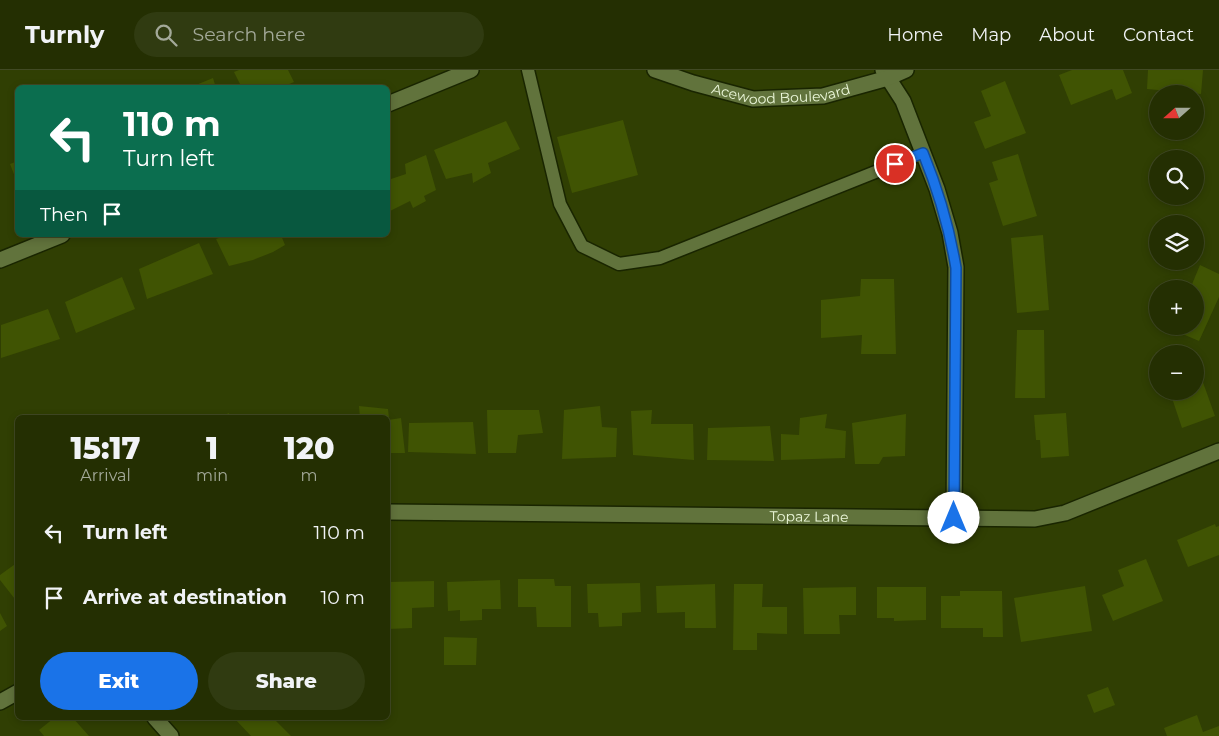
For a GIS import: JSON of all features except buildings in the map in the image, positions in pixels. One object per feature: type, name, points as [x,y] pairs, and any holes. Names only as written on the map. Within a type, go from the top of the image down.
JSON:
[{"type":"street","points":[[390,103],[471,70]]},
{"type":"street","name":"Acewood Boulevard","points":[[655,70],[693,83],[752,99],[823,96],[885,74],[906,70]]},
{"type":"street","points":[[885,74],[903,101],[937,189],[948,224],[956,268],[954,518]]},
{"type":"street","points":[[0,260],[57,237]]},
{"type":"street","name":"Topaz Lane","points":[[390,512],[1035,519],[1065,513],[1219,451]]},
{"type":"street","points":[[0,702],[15,694]]},
{"type":"street","points":[[157,720],[171,736]]},
{"type":"lane","points":[[528,70],[560,204],[582,246],[619,264],[660,258],[923,153]]},
{"type":"route","points":[[895,164],[923,153],[937,189],[950,233],[956,268],[954,518]]}]
